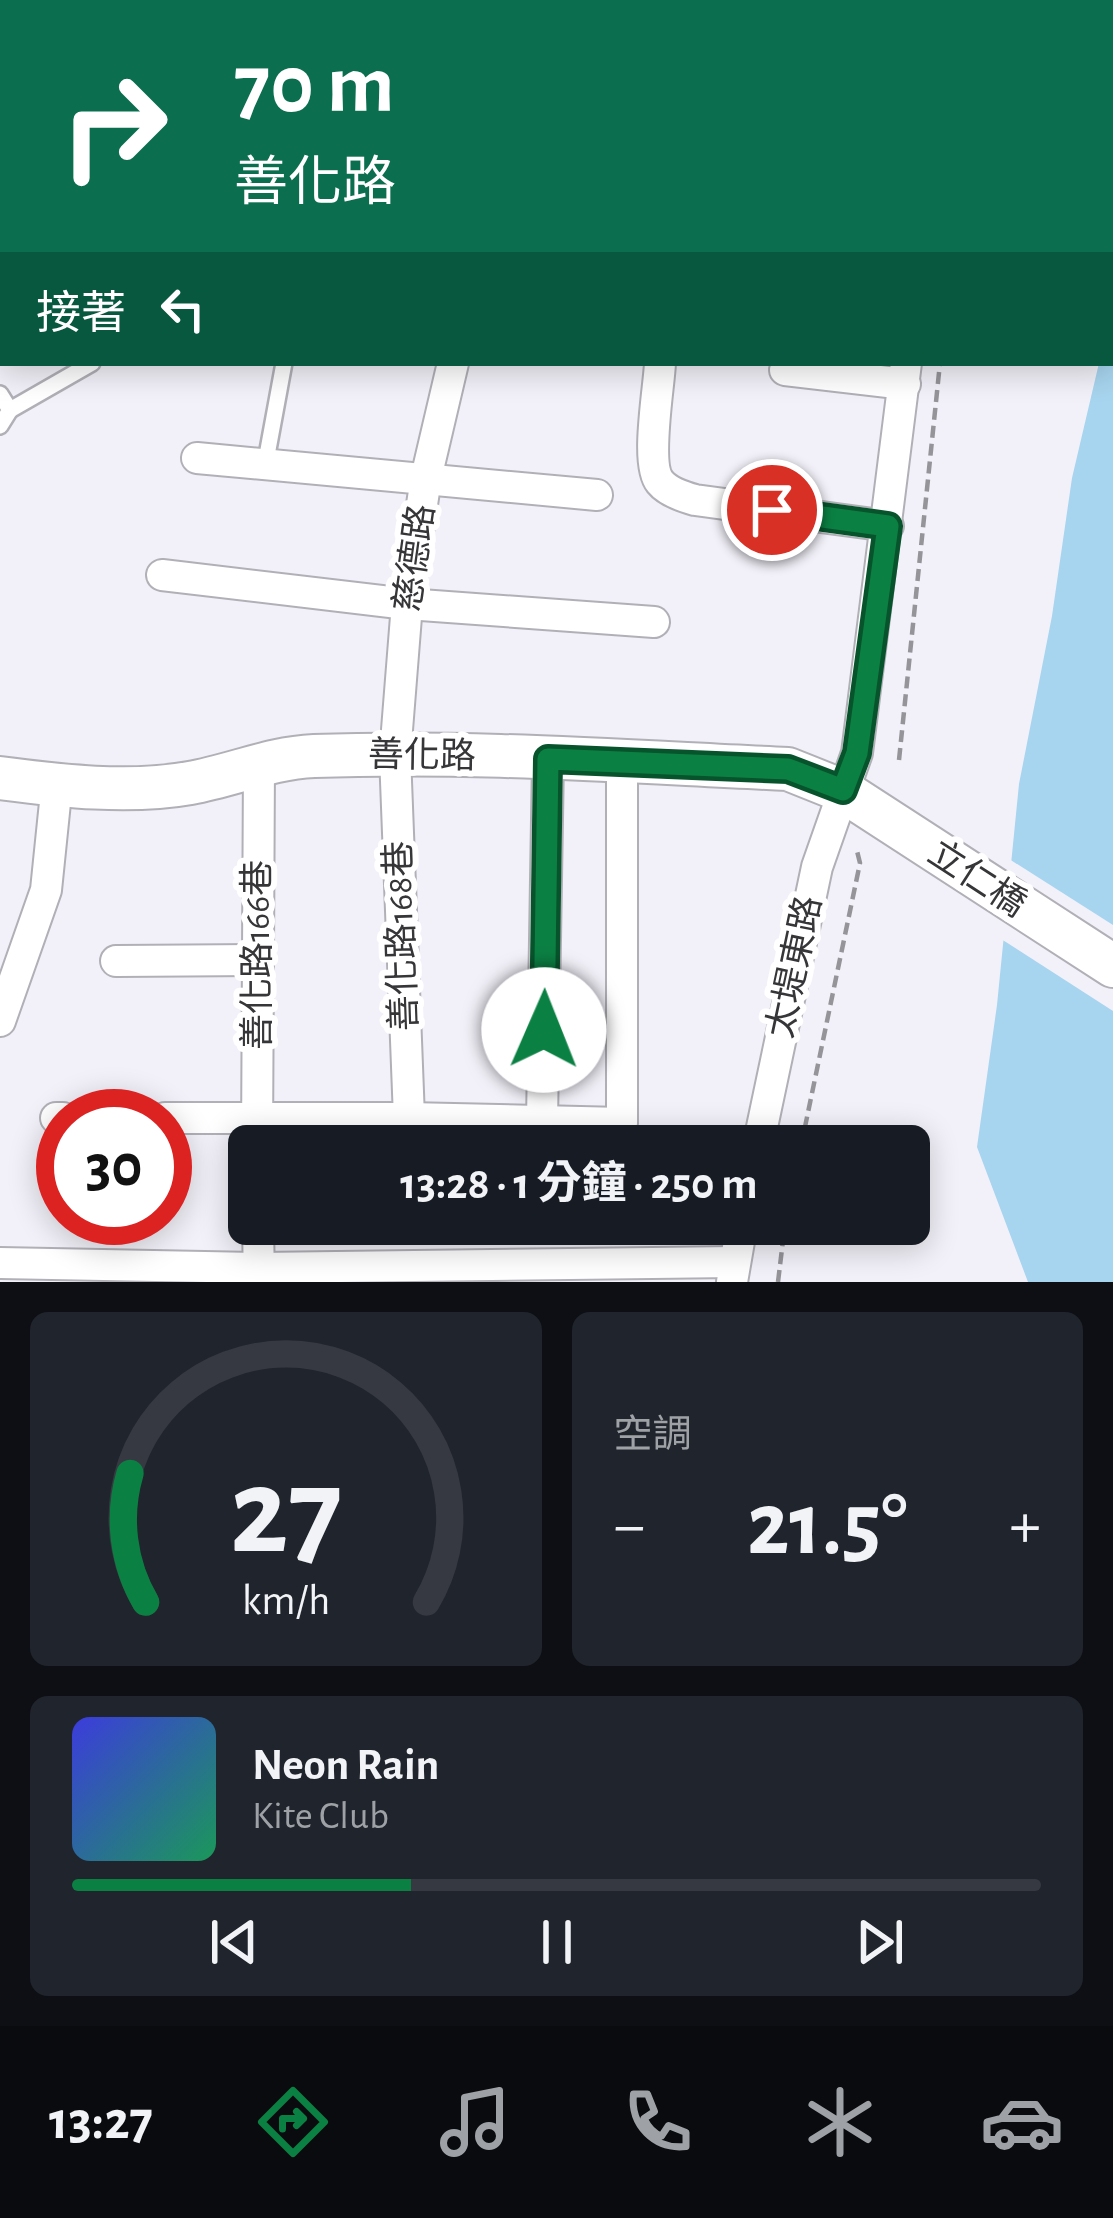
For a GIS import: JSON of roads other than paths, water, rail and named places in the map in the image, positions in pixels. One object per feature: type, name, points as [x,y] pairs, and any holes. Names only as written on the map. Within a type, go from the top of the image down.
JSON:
[{"type":"street","name":"慈德路","points":[[395,755],[407,604],[451,366]]},
{"type":"street","points":[[660,366],[653,465],[661,484],[695,500],[888,526]]},
{"type":"street","points":[[785,370],[906,373]]},
{"type":"street","name":"太堤東路","points":[[762,1125],[817,867],[857,753],[906,373]]},
{"type":"street","points":[[197,458],[597,495]]},
{"type":"street","points":[[162,575],[407,604],[654,622]]},
{"type":"street","name":"善化路","points":[[0,778],[134,790],[311,756],[395,755],[788,769],[843,790]]},
{"type":"street","name":"善化路168巷","points":[[395,755],[409,1118]]},
{"type":"street","points":[[542,1121],[548,759]]},
{"type":"street","points":[[333,1125],[409,1118],[622,1123],[622,762]]},
{"type":"street","name":"善化路166巷","points":[[257,1125],[259,763]]},
{"type":"street","points":[[0,1021],[46,890],[57,783]]},
{"type":"street","name":"立仁橋","points":[[843,790],[1113,966]]},
{"type":"street","points":[[116,961],[257,960]]},
{"type":"street","points":[[192,1122],[228,1128]]},
{"type":"street","points":[[258,1245],[259,1275]]},
{"type":"street","points":[[0,1263],[259,1275],[733,1272]]},
{"type":"lane","points":[[0,426],[10,410],[87,366]]},
{"type":"lane","points":[[266,466],[283,366]]},
{"type":"lane","points":[[0,394],[10,410]]},
{"type":"water","points":[[1098,366],[1113,366],[1113,1282],[1028,1282],[977,1147],[1019,784],[1052,616],[1072,478]]}]
